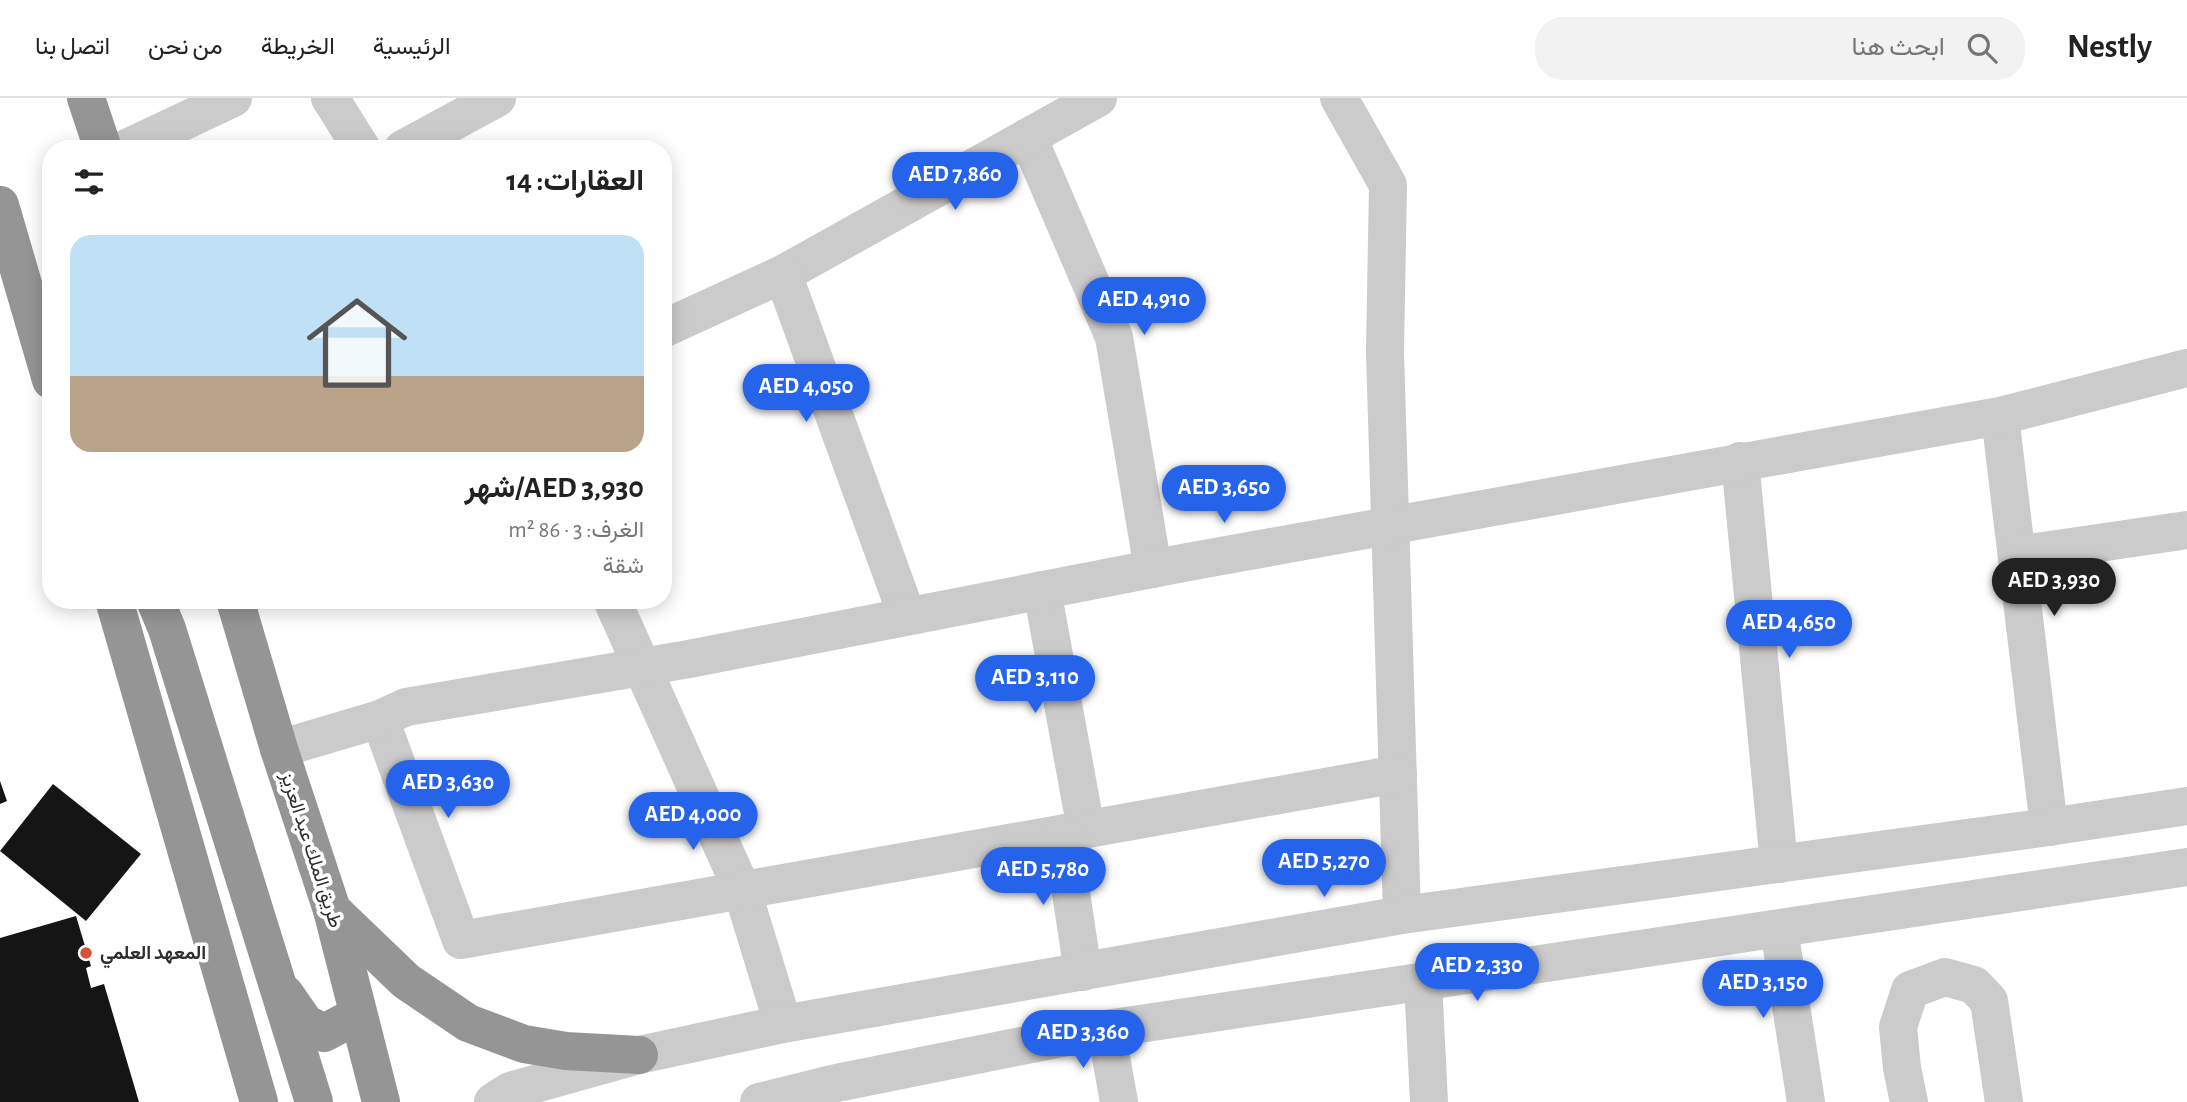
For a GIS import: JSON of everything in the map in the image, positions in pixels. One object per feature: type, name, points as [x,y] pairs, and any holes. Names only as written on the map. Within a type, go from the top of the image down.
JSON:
[{"type":"highway","points":[[86,98],[100,140]]},
{"type":"highway","points":[[0,205],[42,349]]},
{"type":"highway","points":[[17,264],[42,324]]},
{"type":"highway","points":[[117,609],[259,1102]]},
{"type":"highway","points":[[159,609],[314,1102]]},
{"type":"highway","name":"طريق الملك عبد العزيز","points":[[238,609],[279,749],[332,910],[381,1102]]},
{"type":"highway","points":[[332,910],[406,981],[468,1023],[524,1044],[566,1051],[639,1055]]},
{"type":"highway","points":[[276,980],[304,1023],[324,1032],[358,1015]]},
{"type":"street","points":[[144,140],[233,98]]},
{"type":"street","points":[[330,98],[356,140]]},
{"type":"street","points":[[420,140],[497,98]]},
{"type":"street","points":[[672,325],[783,274],[1098,98]]},
{"type":"street","points":[[1339,98],[1388,185],[1385,352],[1402,915]]},
{"type":"street","points":[[1028,137],[1114,337],[1153,569]]},
{"type":"street","points":[[783,274],[907,616]]},
{"type":"street","points":[[279,749],[380,719],[406,707],[689,659],[1390,525],[2000,416],[2187,368]]},
{"type":"street","points":[[2000,416],[2049,827]]},
{"type":"street","points":[[1740,461],[1780,864]]},
{"type":"street","points":[[2017,555],[2187,530]]},
{"type":"street","points":[[1042,590],[1074,831],[1083,972]]},
{"type":"street","points":[[616,609],[743,890],[783,1024]]},
{"type":"street","points":[[380,719],[461,940],[1398,774]]},
{"type":"street","points":[[503,1098],[639,1055],[783,1024],[1402,915],[2187,806]]},
{"type":"street","points":[[759,1102],[835,1093],[1107,1029],[2187,867]]},
{"type":"street","points":[[1779,929],[1806,1102]]},
{"type":"street","points":[[1909,1102],[1898,1027],[1910,990],[1945,977],[1974,985],[1989,1000],[2004,1102]]},
{"type":"street","points":[[1423,981],[1429,1102]]},
{"type":"street","points":[[1107,1029],[1119,1102]]},
{"type":"building","points":[[0,781],[7,801],[0,804]]},
{"type":"building","points":[[53,784],[141,854],[86,921],[0,851]]},
{"type":"building","points":[[76,916],[91,966],[86,968],[91,988],[104,984],[139,1102],[0,1102],[0,938]]},
{"type":"place","name":"المعهد العلمي","points":[[86,953]]}]
